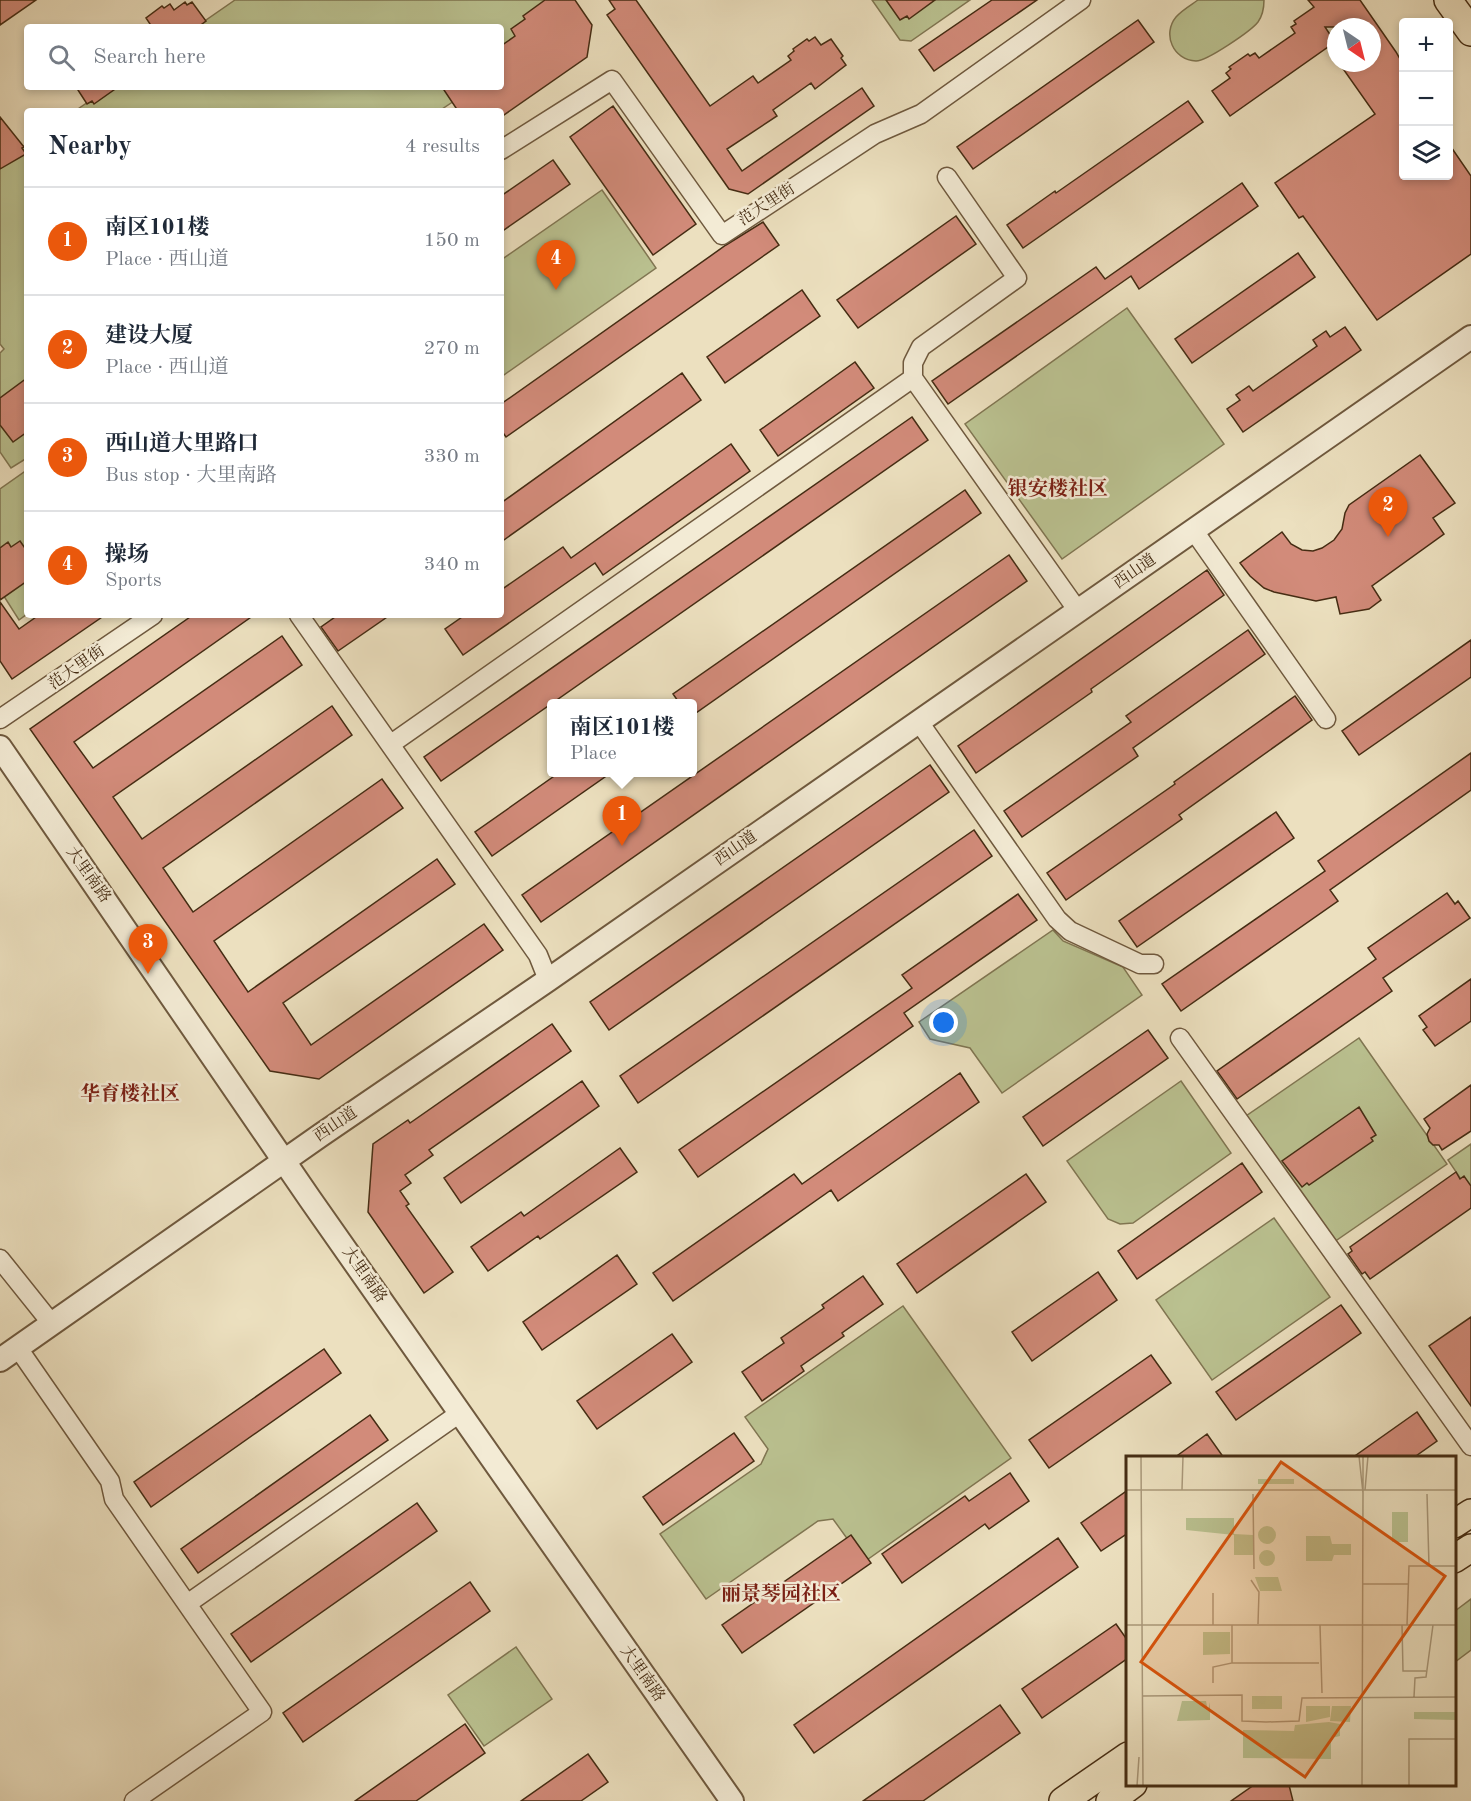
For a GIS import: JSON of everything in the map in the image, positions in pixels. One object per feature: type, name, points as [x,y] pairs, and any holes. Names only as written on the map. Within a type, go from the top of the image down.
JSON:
[{"type":"main road","points":[[1448,0],[1471,32]]},
{"type":"main road","points":[[1456,1523],[1471,1513]]},
{"type":"main road","points":[[1456,1558],[1471,1548]]},
{"type":"main road","points":[[1063,1801],[1126,1757]]},
{"type":"main road","points":[[1110,1801],[1132,1786]]},
{"type":"street","name":"范大里街","points":[[504,137],[613,69],[724,226],[872,130],[916,108],[1070,0]]},
{"type":"street","name":"范大里街","points":[[504,148],[612,80],[722,234],[875,134],[921,114],[1081,0]]},
{"type":"street","points":[[947,177],[1017,278],[921,347],[913,363],[913,378],[1078,611]]},
{"type":"street","name":"西山道","points":[[9,1354],[1471,337]]},
{"type":"street","points":[[391,744],[913,378]]},
{"type":"street","points":[[1194,531],[1326,719]]},
{"type":"street","name":"范大里街","points":[[0,712],[136,618]]},
{"type":"street","name":"范大里街","points":[[0,720],[149,618]]},
{"type":"street","points":[[301,618],[538,956],[548,980]]},
{"type":"street","points":[[919,722],[1057,919],[1070,931],[1140,964],[1154,964]]},
{"type":"street","name":"大里南路","points":[[0,747],[310,1199],[732,1801]]},
{"type":"street","points":[[1180,1038],[1471,1446]]},
{"type":"street","points":[[0,1259],[52,1324]]},
{"type":"street","points":[[9,1354],[110,1482],[114,1499],[262,1712],[137,1800]]},
{"type":"street","points":[[187,1604],[460,1413]]},
{"type":"green space","points":[[235,0],[555,0],[504,66],[504,24],[200,24]]},
{"type":"green space","points":[[872,0],[970,0],[911,41],[900,40]]},
{"type":"green space","points":[[1198,0],[1264,0],[1264,6],[1258,22],[1247,32],[1219,51],[1196,61],[1188,60],[1176,51],[1172,45],[1170,31],[1176,17]]},
{"type":"green space","points":[[106,90],[470,90],[444,108],[79,108]]},
{"type":"green space","points":[[24,146],[24,460],[11,468],[0,452],[0,353],[4,349],[0,344],[0,163]]},
{"type":"green space","points":[[602,190],[656,268],[504,375],[504,258]]},
{"type":"green space","points":[[1127,308],[1224,444],[1062,559],[965,424]]},
{"type":"green space","points":[[24,472],[24,616],[19,620],[0,590],[0,489]]},
{"type":"green space","points":[[1053,930],[1063,941],[1123,967],[1142,995],[1002,1093],[970,1048],[930,1039],[919,1022]]},
{"type":"green space","points":[[1359,1038],[1447,1164],[1334,1242],[1246,1116]]},
{"type":"green space","points":[[1181,1081],[1231,1153],[1133,1223],[1120,1224],[1108,1219],[1067,1161]]},
{"type":"green space","points":[[1471,1144],[1471,1194],[1448,1160]]},
{"type":"green space","points":[[1274,1218],[1330,1297],[1212,1380],[1156,1300]]},
{"type":"green space","points":[[903,1306],[1011,1458],[864,1562],[833,1519],[818,1521],[706,1599],[660,1534],[761,1464],[768,1449],[745,1417]]},
{"type":"green space","points":[[1471,1599],[1471,1650],[1456,1661],[1456,1610]]},
{"type":"green space","points":[[516,1647],[552,1699],[484,1746],[448,1695]]},
{"type":"building","points":[[0,0],[36,0],[0,25]]},
{"type":"building","points":[[545,0],[575,0],[592,25],[587,57],[504,115],[504,108],[456,108],[444,90],[504,90],[504,44],[515,36],[511,29],[525,19],[523,16]]},
{"type":"building","points":[[609,0],[636,0],[710,106],[753,76],[758,83],[791,60],[788,56],[794,51],[793,49],[807,39],[809,41],[815,37],[821,45],[831,39],[843,56],[841,58],[846,65],[815,89],[811,83],[773,110],[777,116],[727,149],[742,171],[862,88],[874,106],[748,194],[729,189],[607,15],[615,9]]},
{"type":"building","points":[[886,0],[935,0],[909,19],[907,16],[900,20]]},
{"type":"building","points":[[992,0],[1037,0],[934,71],[919,50]]},
{"type":"building","points":[[1308,0],[1360,0],[1372,18],[1327,18],[1327,27],[1325,27],[1327,48],[1230,116],[1212,91],[1230,78],[1226,73],[1231,69],[1229,67],[1248,54],[1250,56],[1255,53],[1259,58],[1295,33],[1291,27],[1296,24],[1294,21],[1314,7]]},
{"type":"building","points":[[185,2],[187,5],[192,2],[206,21],[202,24],[150,24],[146,18],[162,6],[164,8],[170,4],[174,10]]},
{"type":"building","points":[[1138,20],[1154,42],[973,169],[957,147]]},
{"type":"building","points":[[1381,30],[1399,57],[1399,180],[1453,180],[1453,150],[1471,176],[1471,254],[1377,320],[1303,216],[1299,218],[1275,183],[1375,114],[1345,72],[1381,72]]},
{"type":"building","points":[[78,90],[114,90],[94,104],[92,101],[87,104]]},
{"type":"building","points":[[1188,101],[1203,122],[1023,248],[1007,225]]},
{"type":"building","points":[[613,106],[696,224],[653,255],[570,137]]},
{"type":"building","points":[[0,117],[24,147],[22,148],[24,155],[0,169]]},
{"type":"building","points":[[553,160],[570,184],[504,230],[504,194]]},
{"type":"building","points":[[1242,183],[1258,206],[1139,289],[1131,276],[948,404],[932,381],[1096,267],[1105,279]]},
{"type":"building","points":[[956,216],[976,244],[858,328],[837,300]]},
{"type":"building","points":[[763,222],[779,245],[506,437],[504,434],[504,402],[726,245]]},
{"type":"building","points":[[1298,253],[1315,277],[1192,363],[1175,339]]},
{"type":"building","points":[[802,290],[820,316],[725,383],[707,357]]},
{"type":"building","points":[[1345,327],[1361,350],[1243,432],[1227,409],[1240,400],[1236,395],[1249,386],[1253,391],[1317,346],[1313,340],[1326,331],[1330,337]]},
{"type":"building","points":[[855,362],[874,388],[778,456],[760,430]]},
{"type":"building","points":[[682,373],[701,400],[504,540],[504,501]]},
{"type":"building","points":[[24,380],[24,434],[13,442],[0,425],[0,398]]},
{"type":"building","points":[[912,417],[928,440],[558,699],[547,699],[547,707],[441,781],[424,757]]},
{"type":"building","points":[[731,444],[750,471],[603,575],[595,563],[463,655],[445,629],[461,618],[504,618],[504,588],[563,547],[571,558]]},
{"type":"building","points":[[1420,455],[1455,503],[1433,518],[1444,534],[1372,586],[1381,600],[1369,609],[1340,614],[1336,597],[1316,601],[1274,592],[1264,588],[1240,563],[1282,532],[1291,544],[1302,550],[1313,551],[1322,548],[1334,540],[1342,529],[1349,505]]},
{"type":"building","points":[[965,490],[981,513],[697,712],[697,699],[676,699],[673,694]]},
{"type":"building","points":[[20,541],[24,547],[24,583],[0,600],[0,548],[8,542],[11,547]]},
{"type":"building","points":[[1009,555],[1027,581],[541,922],[522,895],[691,777],[697,777],[697,773]]},
{"type":"building","points":[[1207,570],[1224,595],[1091,689],[1092,692],[976,773],[958,746]]},
{"type":"building","points":[[0,602],[19,629],[35,618],[101,618],[12,679],[0,661]]},
{"type":"building","points":[[189,618],[250,618],[74,742],[93,768],[282,636],[302,665],[113,797],[142,839],[332,706],[352,735],[163,868],[193,912],[382,779],[403,808],[214,941],[248,992],[437,859],[455,884],[283,1003],[311,1045],[484,924],[503,950],[319,1079],[270,1071],[30,729]]},
{"type":"building","points":[[334,618],[386,618],[338,651],[321,627]]},
{"type":"building","points":[[1248,630],[1265,654],[1133,748],[1138,756],[1022,837],[1004,811],[1131,722],[1126,716]]},
{"type":"building","points":[[1471,640],[1471,677],[1359,755],[1342,731]]},
{"type":"building","points":[[1295,696],[1312,720],[1179,815],[1182,819],[1066,900],[1047,873],[1175,784],[1174,782]]},
{"type":"building","points":[[1471,753],[1471,790],[1330,890],[1338,901],[1181,1011],[1162,984],[1325,871],[1318,861]]},
{"type":"building","points":[[930,765],[949,792],[609,1030],[590,1002]]},
{"type":"building","points":[[553,777],[605,777],[492,856],[475,832]]},
{"type":"building","points":[[1276,812],[1294,838],[1137,947],[1119,921]]},
{"type":"building","points":[[974,830],[992,856],[638,1103],[620,1076]]},
{"type":"building","points":[[1447,893],[1455,904],[1458,901],[1470,918],[1383,978],[1392,991],[1237,1099],[1217,1071],[1376,959],[1368,948]]},
{"type":"building","points":[[1018,894],[1037,920],[904,1013],[913,1026],[698,1177],[679,1150],[912,988],[902,975]]},
{"type":"building","points":[[1471,979],[1471,1021],[1435,1046],[1423,1030],[1427,1027],[1419,1016]]},
{"type":"building","points":[[552,1024],[571,1051],[429,1150],[433,1155],[405,1175],[411,1183],[400,1191],[409,1204],[406,1206],[453,1272],[424,1293],[368,1212],[373,1144],[408,1120],[410,1123]]},
{"type":"building","points":[[1148,1030],[1168,1058],[1043,1146],[1023,1117]]},
{"type":"building","points":[[960,1073],[979,1102],[838,1201],[831,1190],[673,1301],[653,1273],[794,1174],[802,1184]]},
{"type":"building","points":[[582,1081],[599,1106],[461,1203],[444,1178]]},
{"type":"building","points":[[1471,1085],[1471,1131],[1442,1150],[1439,1145],[1433,1145],[1429,1141],[1427,1134],[1430,1128],[1424,1119]]},
{"type":"building","points":[[1359,1107],[1376,1135],[1371,1138],[1373,1141],[1309,1185],[1307,1183],[1302,1187],[1282,1161]]},
{"type":"building","points":[[620,1148],[637,1172],[540,1239],[538,1236],[488,1271],[471,1247],[521,1212],[524,1216]]},
{"type":"building","points":[[1242,1163],[1262,1192],[1137,1279],[1118,1251]]},
{"type":"building","points":[[1456,1172],[1460,1179],[1464,1176],[1471,1186],[1471,1208],[1370,1279],[1365,1272],[1362,1274],[1348,1254],[1352,1251],[1350,1247]]},
{"type":"building","points":[[1026,1174],[1046,1202],[917,1293],[897,1264]]},
{"type":"building","points":[[617,1255],[637,1284],[542,1350],[523,1322]]},
{"type":"building","points":[[1098,1272],[1117,1300],[1032,1361],[1012,1332]]},
{"type":"building","points":[[863,1276],[883,1304],[842,1333],[844,1336],[801,1366],[804,1371],[762,1401],[742,1372],[784,1343],[781,1338],[824,1308],[822,1305]]},
{"type":"building","points":[[1341,1305],[1361,1333],[1236,1420],[1216,1392]]},
{"type":"building","points":[[1471,1317],[1471,1406],[1429,1346]]},
{"type":"building","points":[[672,1334],[692,1362],[597,1429],[577,1401]]},
{"type":"building","points":[[324,1349],[341,1373],[151,1507],[134,1482]]},
{"type":"building","points":[[1151,1355],[1171,1383],[1049,1468],[1029,1440]]},
{"type":"building","points":[[1417,1412],[1437,1441],[1416,1456],[1355,1456]]},
{"type":"building","points":[[370,1415],[388,1440],[198,1573],[181,1549]]},
{"type":"building","points":[[734,1433],[754,1461],[663,1525],[643,1497]]},
{"type":"building","points":[[1207,1434],[1223,1456],[1177,1456]]},
{"type":"building","points":[[1010,1473],[1029,1501],[989,1529],[985,1524],[902,1583],[882,1554],[965,1496],[969,1501]]},
{"type":"building","points":[[1126,1491],[1126,1534],[1101,1551],[1081,1523]]},
{"type":"building","points":[[417,1503],[437,1531],[251,1662],[231,1634]]},
{"type":"building","points":[[851,1535],[871,1563],[742,1653],[722,1625]]},
{"type":"building","points":[[1058,1538],[1078,1567],[814,1753],[794,1725]]},
{"type":"building","points":[[470,1582],[490,1611],[303,1742],[283,1713]]},
{"type":"building","points":[[1116,1624],[1126,1638],[1126,1659],[1042,1718],[1022,1689]]},
{"type":"building","points":[[1000,1705],[1020,1733],[923,1801],[863,1801]]},
{"type":"building","points":[[465,1724],[485,1753],[416,1801],[355,1801]]},
{"type":"building","points":[[588,1754],[608,1782],[581,1801],[521,1801]]},
{"type":"building","points":[[1253,1786],[1289,1786],[1293,1801],[1231,1801]]},
{"type":"place","name":"操场","points":[[556,290]]},
{"type":"place","name":"建设大厦","points":[[1388,537]]},
{"type":"place","name":"南区101楼","points":[[622,846]]},
{"type":"place","name":"西山道大里路口","points":[[148,974]]},
{"type":"district","name":"银安楼社区","points":[[1058,490]]},
{"type":"district","name":"华育楼社区","points":[[130,1095]]},
{"type":"district","name":"丽景琴园社区","points":[[781,1595]]}]
